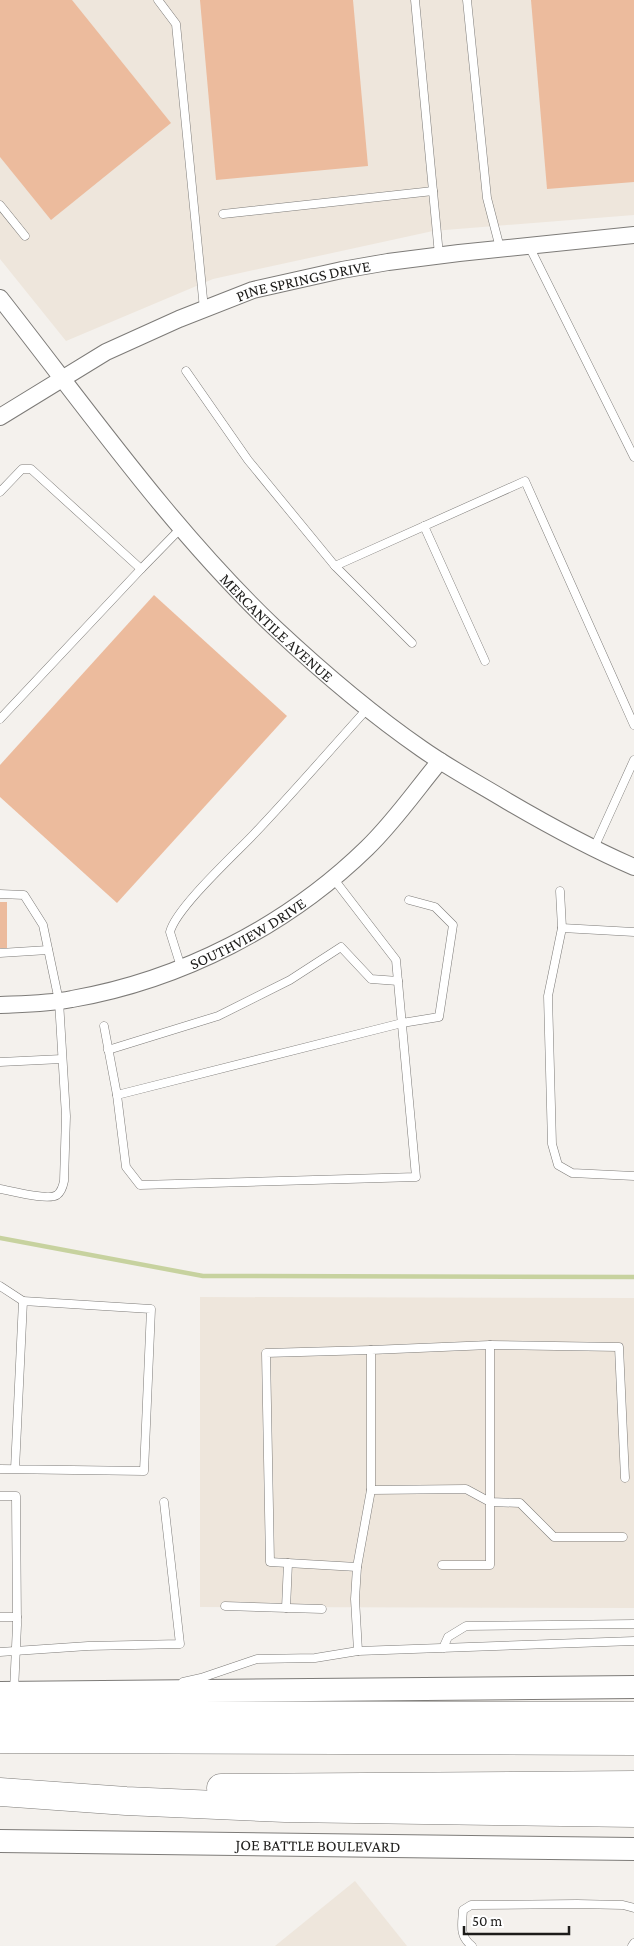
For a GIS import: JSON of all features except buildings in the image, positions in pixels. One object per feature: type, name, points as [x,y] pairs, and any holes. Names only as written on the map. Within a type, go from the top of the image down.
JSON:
[{"type":"highway","points":[[5,1700],[634,1716]]},
{"type":"highway","points":[[0,1739],[634,1741]]},
{"type":"highway","points":[[0,1791],[634,1785]]},
{"type":"highway","points":[[0,1791],[126,1802],[286,1808],[634,1814]]},
{"type":"main road","points":[[5,1700],[129,1692],[634,1687]]},
{"type":"main road","name":"JOE BATTLE BOULEVARD","points":[[0,1841],[634,1849]]},
{"type":"street","name":"PINE SPRINGS DRIVE","points":[[0,417],[106,352],[179,319],[253,290],[388,262],[500,248],[634,235]]},
{"type":"street","name":"MERCANTILE AVENUE","points":[[0,298],[61,378],[182,527],[274,627],[324,672],[368,708],[440,761],[525,811],[634,867]]},
{"type":"street","name":"SOUTHVIEW DRIVE","points":[[0,1005],[59,1001],[132,985],[223,949],[267,925],[297,907],[367,848],[440,761]]},
{"type":"lane","points":[[158,0],[176,24],[204,309]]},
{"type":"lane","points":[[415,0],[440,255]]},
{"type":"lane","points":[[467,0],[487,198],[500,248]]},
{"type":"lane","points":[[224,214],[433,191]]},
{"type":"lane","points":[[0,205],[25,236]]},
{"type":"lane","points":[[529,246],[634,457]]},
{"type":"lane","points":[[186,371],[248,460],[335,566],[412,643]]},
{"type":"lane","points":[[0,492],[22,469],[31,469],[140,568]]},
{"type":"lane","points":[[335,566],[525,481],[634,725]]},
{"type":"lane","points":[[424,526],[485,661]]},
{"type":"lane","points":[[0,719],[140,568],[182,527]]},
{"type":"lane","points":[[181,967],[170,932],[175,921],[199,891],[255,833],[368,708]]},
{"type":"lane","points":[[594,848],[634,760]]},
{"type":"lane","points":[[104,1026],[117,1095],[126,1167],[140,1185],[416,1177],[396,960],[333,878]]},
{"type":"lane","points":[[560,891],[562,928],[548,996],[552,1144],[558,1165],[572,1173],[634,1176]]},
{"type":"lane","points":[[0,894],[24,895],[43,925],[59,1001],[66,1130],[64,1181],[58,1195],[50,1198],[0,1189]]},
{"type":"lane","points":[[117,1095],[402,1023],[439,1017],[453,925],[435,907],[409,900]]},
{"type":"lane","points":[[562,928],[634,932]]},
{"type":"lane","points":[[108,1050],[218,1016],[290,980],[341,947],[371,979],[398,982]]},
{"type":"lane","points":[[0,953],[48,950]]},
{"type":"lane","points":[[0,1062],[62,1059]]},
{"type":"lane","points":[[0,1286],[23,1301],[151,1309],[144,1471],[0,1469]]},
{"type":"lane","points":[[15,1469],[23,1301]]},
{"type":"lane","points":[[442,1565],[490,1565],[490,1345]]},
{"type":"lane","points":[[357,1567],[270,1562],[266,1353],[490,1345],[619,1347],[625,1478]]},
{"type":"lane","points":[[358,1651],[355,1599],[357,1567],[371,1490],[371,1350]]},
{"type":"lane","points":[[371,1490],[466,1489],[490,1502],[520,1503],[554,1537],[622,1537]]},
{"type":"lane","points":[[0,1496],[16,1496],[17,1617],[15,1652],[5,1700]]},
{"type":"lane","points":[[0,1652],[88,1646],[180,1644],[164,1502]]},
{"type":"lane","points":[[286,1608],[288,1563]]},
{"type":"lane","points":[[225,1606],[322,1609]]},
{"type":"lane","points":[[0,1617],[17,1617]]},
{"type":"lane","points":[[443,1648],[448,1637],[466,1626],[634,1624]]},
{"type":"lane","points":[[129,1692],[201,1678],[257,1659],[315,1658],[358,1651],[634,1641]]},
{"type":"lane","points":[[472,1946],[467,1942],[462,1933],[463,1910],[471,1904],[623,1905],[634,1908]]},
{"type":"shaded area","points":[[0,0],[634,0],[634,215],[433,231],[213,279],[66,341],[0,259]]},
{"type":"shaded area","points":[[200,1297],[634,1298],[634,1608],[200,1607]]},
{"type":"shaded area","points":[[355,1881],[407,1946],[275,1946]]},
{"type":"waterway","points":[[0,1238],[203,1276],[634,1277]]}]
